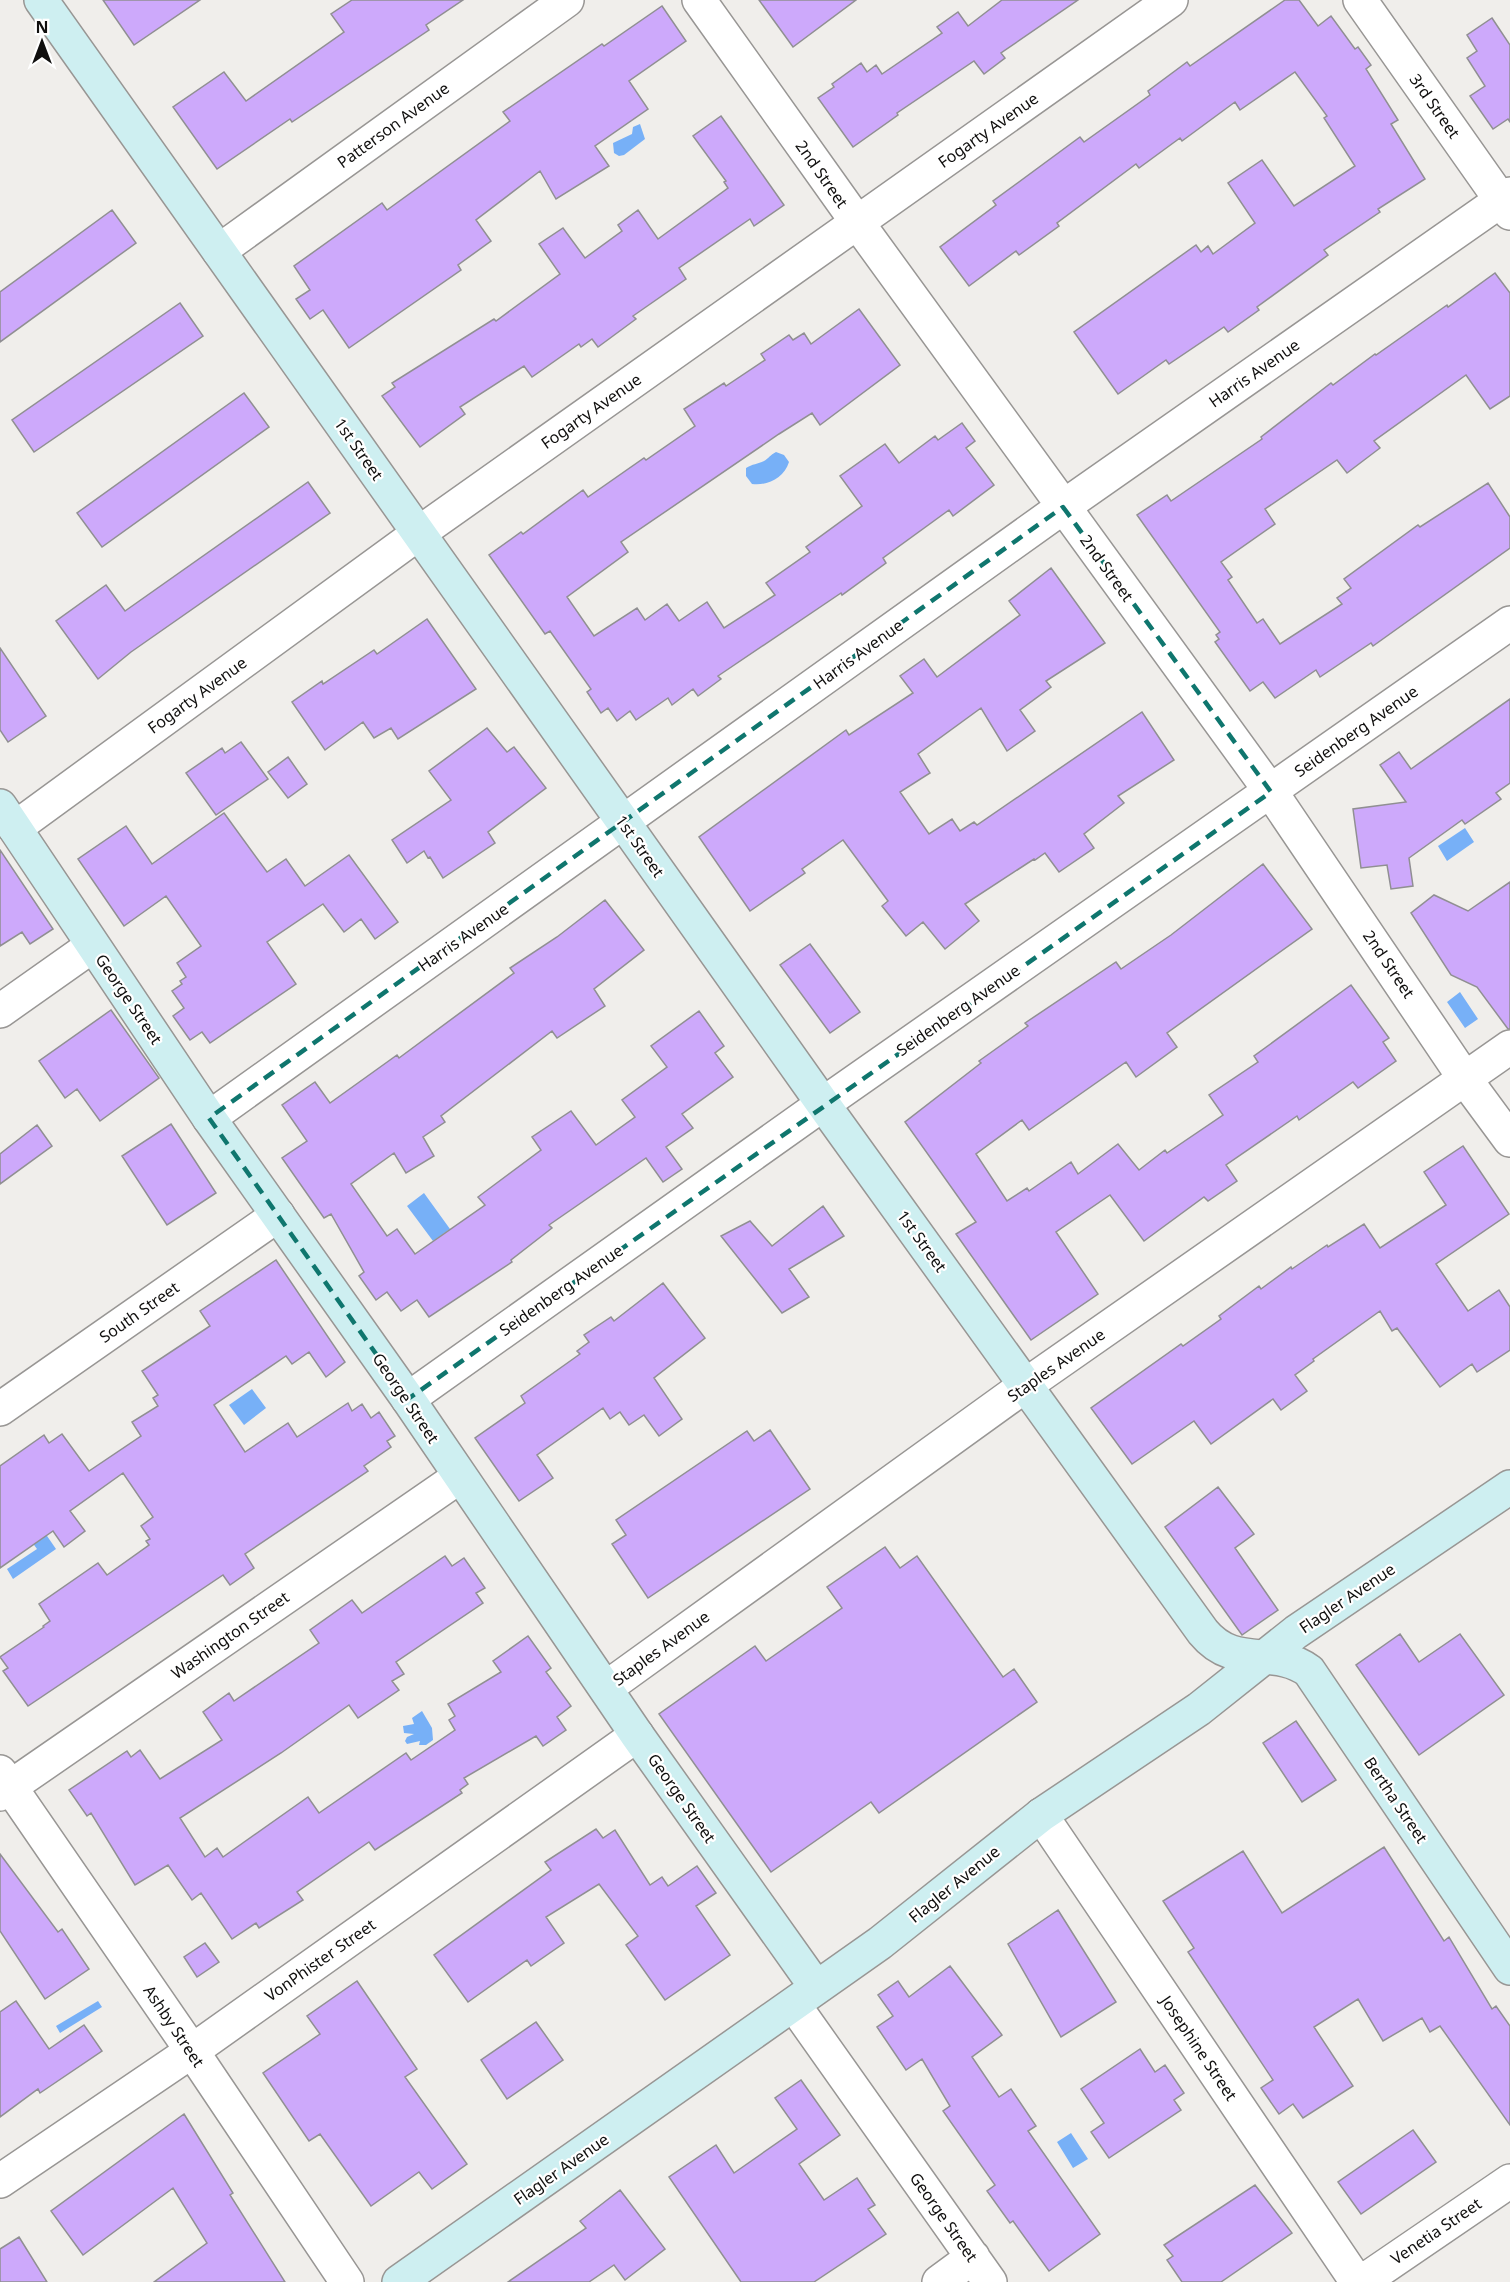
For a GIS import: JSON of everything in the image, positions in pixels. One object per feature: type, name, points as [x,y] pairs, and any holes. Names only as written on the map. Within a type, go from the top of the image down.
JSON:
[{"type":"main road","name":"1st Street","points":[[41,0],[823,1104],[1210,1640],[1216,1646],[1231,1653],[1264,1658]]},
{"type":"main road","name":"George Street","points":[[8,817],[209,1118],[408,1399],[459,1477],[606,1688],[805,1996]]},
{"type":"main road","name":"Flagler Avenue","points":[[399,2282],[880,1943],[1041,1815],[1198,1709],[1296,1632],[1510,1487]]},
{"type":"main road","name":"Bertha Street","points":[[1264,1658],[1294,1662],[1314,1677],[1510,1968]]},
{"type":"street","name":"Patterson Avenue","points":[[219,251],[567,0]]},
{"type":"street","name":"2nd Street","points":[[699,0],[856,222],[1271,792],[1465,1079],[1510,1140]]},
{"type":"street","name":"Fogarty Avenue","points":[[8,817],[419,533],[1171,0]]},
{"type":"street","name":"3rd Street","points":[[1360,0],[1507,202]]},
{"type":"street","name":"Harris Avenue","points":[[209,1118],[1063,507],[1507,202]]},
{"type":"street","name":"Seidenberg Avenue","points":[[408,1399],[823,1104],[1510,623]]},
{"type":"street","points":[[0,1011],[92,946]]},
{"type":"street","name":"Staples Avenue","points":[[606,1688],[1026,1385],[1510,1047]]},
{"type":"street","name":"South Street","points":[[0,1409],[278,1215]]},
{"type":"street","name":"Washington Street","points":[[3,1784],[459,1477]]},
{"type":"street","name":"VonPhister Street","points":[[0,2181],[192,2051],[637,1735]]},
{"type":"street","name":"Ashby Street","points":[[3,1784],[192,2051],[346,2282]]},
{"type":"street","name":"Josephine Street","points":[[1041,1815],[1357,2282]]},
{"type":"street","name":"George Street","points":[[805,1996],[982,2270]]},
{"type":"street","name":"Venetia Street","points":[[1362,2282],[1510,2181]]},
{"type":"street","points":[[939,2282],[982,2270]]},
{"type":"highlighted area","points":[[1063,507],[1271,792],[408,1399],[209,1118]]},
{"type":"water","points":[[640,124],[645,139],[624,155],[619,156],[614,153],[613,143],[632,134],[633,127]]},
{"type":"water","points":[[776,452],[784,455],[789,462],[787,468],[775,480],[764,484],[752,484],[746,476],[746,468],[764,461]]},
{"type":"water","points":[[1465,828],[1474,842],[1447,861],[1438,846]]},
{"type":"water","points":[[1460,992],[1478,1019],[1465,1028],[1447,1002]]},
{"type":"water","points":[[424,1193],[450,1229],[433,1241],[407,1206]]},
{"type":"water","points":[[252,1389],[266,1408],[244,1425],[229,1405]]},
{"type":"water","points":[[45,1533],[56,1549],[13,1579],[7,1569],[37,1549],[29,1538]]},
{"type":"water","points":[[422,1711],[432,1728],[433,1740],[426,1745],[419,1745],[420,1741],[407,1744],[405,1741],[407,1737],[414,1734],[404,1733],[403,1726],[414,1724],[412,1718]]},
{"type":"water","points":[[98,2001],[102,2007],[60,2033],[56,2026]]},
{"type":"water","points":[[1071,2133],[1088,2159],[1073,2168],[1057,2142]]},
{"type":"building","points":[[103,0],[200,0],[134,45]]},
{"type":"building","points":[[352,0],[463,0],[426,25],[429,30],[292,122],[290,119],[217,169],[173,107],[224,72],[246,101],[344,32],[331,14]]},
{"type":"building","points":[[759,0],[856,0],[793,47]]},
{"type":"building","points":[[1002,0],[1078,0],[1001,53],[1005,58],[984,74],[974,61],[897,113],[898,115],[853,147],[818,98],[834,87],[832,84],[861,63],[867,72],[876,65],[882,74],[942,33],[937,27],[958,12],[968,26]]},
{"type":"building","points":[[1285,0],[1299,0],[1318,26],[1331,16],[1355,49],[1358,47],[1371,65],[1366,69],[1398,120],[1391,124],[1425,179],[1378,209],[1380,212],[1324,250],[1328,255],[1257,307],[1259,310],[1228,332],[1224,327],[1169,364],[1166,360],[1118,394],[1074,332],[1196,245],[1201,252],[1208,246],[1213,254],[1255,223],[1228,183],[1262,160],[1294,206],[1355,166],[1324,118],[1327,116],[1295,72],[1240,110],[1235,102],[1182,141],[1180,138],[1139,168],[1136,164],[1057,223],[1059,226],[1019,255],[1016,251],[969,286],[940,247],[996,205],[993,201],[1080,137],[1084,142],[1150,95],[1148,91],[1187,62],[1190,66]]},
{"type":"building","points":[[662,6],[686,41],[629,81],[648,109],[595,146],[609,166],[556,199],[540,171],[476,220],[491,241],[458,265],[461,270],[349,348],[323,310],[310,319],[296,299],[310,290],[294,266],[382,203],[387,210],[510,121],[503,112]]},
{"type":"building","points":[[1492,18],[1510,45],[1510,122],[1508,119],[1493,129],[1470,96],[1485,86],[1467,58],[1477,51],[1467,35]]},
{"type":"building","points":[[721,116],[784,205],[754,226],[750,219],[679,268],[686,279],[633,316],[636,319],[598,347],[592,339],[581,347],[579,344],[532,377],[524,366],[460,407],[465,414],[420,447],[382,396],[395,387],[392,383],[494,319],[496,321],[560,274],[539,244],[563,228],[585,258],[622,231],[618,225],[638,210],[658,239],[728,188],[724,182],[726,181],[693,136]]},
{"type":"building","points":[[112,210],[136,243],[0,342],[0,292]]},
{"type":"building","points":[[1495,273],[1510,293],[1510,396],[1490,409],[1466,375],[1374,441],[1380,448],[1347,473],[1337,460],[1265,509],[1275,524],[1221,562],[1232,577],[1228,580],[1257,623],[1263,619],[1280,644],[1342,604],[1337,598],[1351,588],[1344,579],[1418,525],[1420,527],[1488,483],[1510,517],[1510,548],[1373,646],[1371,643],[1320,677],[1316,670],[1275,698],[1263,682],[1250,691],[1215,642],[1219,639],[1216,635],[1220,632],[1137,515],[1167,495],[1171,501],[1262,439],[1261,437],[1331,383],[1333,385]]},
{"type":"building","points":[[180,303],[203,336],[34,452],[12,420]]},
{"type":"building","points":[[859,309],[900,365],[820,425],[812,413],[621,542],[628,552],[567,597],[594,636],[637,608],[645,620],[667,604],[679,621],[707,602],[724,628],[775,595],[766,583],[810,552],[806,547],[862,506],[840,476],[885,444],[899,463],[935,436],[938,440],[962,423],[975,441],[966,448],[994,485],[953,516],[949,510],[883,558],[886,563],[842,595],[841,593],[718,676],[721,679],[698,696],[693,689],[672,705],[668,698],[636,720],[630,711],[617,721],[608,708],[601,713],[587,692],[591,689],[550,631],[545,634],[489,555],[521,532],[523,534],[583,490],[588,497],[695,426],[684,409],[724,383],[726,386],[765,360],[761,354],[789,335],[793,340],[804,333],[811,344]]},
{"type":"building","points":[[244,393],[269,427],[102,547],[77,513]]},
{"type":"building","points":[[308,482],[330,513],[131,652],[98,679],[56,621],[106,585],[125,611]]},
{"type":"building","points":[[1051,568],[1105,643],[1046,681],[1051,687],[1020,710],[1035,731],[1007,751],[981,708],[918,754],[930,773],[900,792],[929,834],[952,819],[960,831],[974,822],[977,825],[1142,712],[1174,760],[1118,796],[1124,803],[1084,834],[1094,848],[1059,872],[1045,853],[965,904],[979,921],[945,949],[923,922],[906,936],[882,906],[888,901],[843,840],[802,869],[805,873],[750,911],[699,837],[846,730],[849,735],[913,693],[900,676],[924,659],[937,677],[1020,615],[1009,601]]},
{"type":"building","points":[[427,619],[476,689],[398,739],[391,728],[374,738],[363,722],[325,750],[292,702],[374,650],[377,654]]},
{"type":"building","points":[[0,648],[46,716],[8,742],[0,730]]},
{"type":"building","points":[[1510,699],[1510,783],[1496,793],[1501,799],[1465,824],[1462,820],[1409,858],[1413,886],[1391,889],[1387,865],[1361,868],[1353,809],[1406,802],[1380,765],[1399,752],[1411,769]]},
{"type":"building","points":[[487,728],[507,752],[514,747],[546,788],[488,832],[495,843],[443,878],[424,851],[407,863],[392,840],[451,800],[429,771]]},
{"type":"building","points":[[241,742],[268,779],[216,815],[186,773],[222,748],[225,753]]},
{"type":"building","points":[[288,757],[307,784],[288,798],[268,772]]},
{"type":"building","points":[[224,813],[267,872],[286,859],[305,886],[349,855],[398,922],[375,939],[361,919],[344,932],[323,904],[267,942],[296,984],[210,1043],[202,1032],[190,1040],[173,1016],[184,1008],[172,991],[182,984],[180,981],[186,977],[177,963],[201,946],[166,896],[124,926],[78,859],[126,826],[152,864]]},
{"type":"building","points":[[0,850],[53,929],[30,944],[22,932],[0,946]]},
{"type":"building","points":[[1263,864],[1312,929],[1167,1033],[1177,1047],[1136,1077],[1126,1062],[1029,1130],[1022,1120],[976,1154],[1007,1201],[1027,1188],[1029,1191],[1071,1162],[1078,1174],[1118,1144],[1139,1170],[1165,1150],[1167,1153],[1223,1115],[1209,1095],[1258,1062],[1254,1056],[1351,985],[1389,1038],[1383,1042],[1396,1061],[1358,1088],[1353,1082],[1299,1120],[1297,1116],[1226,1165],[1237,1181],[1208,1201],[1204,1197],[1144,1241],[1110,1195],[1056,1232],[1098,1294],[1031,1340],[956,1234],[976,1222],[905,1122],[981,1063],[979,1061],[1028,1026],[1025,1023],[1116,962],[1121,969],[1171,935]]},
{"type":"building","points":[[1510,882],[1510,1029],[1508,1029],[1477,987],[1451,975],[1411,913],[1434,895],[1468,911]]},
{"type":"building","points":[[605,900],[644,950],[594,989],[605,1006],[557,1038],[552,1031],[441,1116],[445,1122],[423,1137],[434,1156],[406,1173],[394,1153],[351,1184],[387,1236],[397,1229],[415,1254],[485,1205],[478,1197],[541,1150],[532,1137],[571,1111],[596,1145],[635,1117],[622,1100],[667,1067],[651,1046],[699,1011],[724,1046],[715,1053],[733,1077],[682,1114],[693,1128],[666,1147],[682,1169],[663,1182],[646,1158],[549,1225],[552,1228],[511,1260],[512,1262],[429,1317],[417,1300],[401,1311],[387,1292],[376,1300],[359,1276],[364,1272],[331,1214],[324,1218],[282,1158],[307,1141],[282,1105],[315,1082],[330,1103],[397,1055],[399,1058],[514,973],[510,968],[557,937]]},
{"type":"building","points":[[810,944],[860,1012],[830,1033],[780,965]]},
{"type":"building","points":[[111,1010],[159,1078],[100,1121],[77,1089],[65,1098],[39,1061]]},
{"type":"building","points":[[171,1124],[216,1193],[167,1225],[122,1156]]},
{"type":"building","points":[[37,1125],[52,1146],[0,1184],[0,1154]]},
{"type":"building","points":[[1463,1146],[1509,1214],[1436,1264],[1468,1311],[1499,1290],[1510,1307],[1510,1350],[1477,1372],[1472,1364],[1440,1387],[1397,1328],[1392,1331],[1380,1311],[1313,1359],[1314,1361],[1295,1375],[1307,1391],[1281,1410],[1273,1399],[1211,1444],[1194,1421],[1132,1464],[1091,1408],[1181,1344],[1183,1346],[1221,1319],[1219,1316],[1259,1286],[1261,1289],[1327,1245],[1328,1247],[1364,1224],[1380,1248],[1446,1205],[1424,1172]]},
{"type":"building","points":[[823,1206],[844,1236],[789,1269],[809,1297],[782,1313],[721,1236],[750,1221],[772,1246]]},
{"type":"building","points":[[276,1260],[345,1362],[326,1377],[309,1352],[292,1364],[286,1356],[214,1405],[245,1452],[288,1423],[297,1437],[348,1403],[352,1411],[362,1404],[371,1418],[379,1412],[395,1436],[387,1441],[391,1447],[364,1466],[368,1471],[245,1554],[254,1568],[230,1585],[223,1575],[28,1706],[3,1671],[8,1668],[0,1657],[50,1621],[39,1604],[98,1563],[107,1575],[149,1545],[146,1541],[150,1539],[141,1526],[153,1517],[123,1473],[70,1511],[85,1531],[64,1547],[53,1531],[0,1568],[0,1466],[44,1435],[49,1443],[62,1434],[89,1471],[141,1436],[132,1422],[158,1406],[153,1398],[158,1395],[142,1371],[210,1326],[200,1311]]},
{"type":"building","points":[[663,1283],[705,1338],[654,1378],[682,1419],[659,1436],[644,1415],[629,1425],[620,1412],[610,1419],[603,1408],[537,1455],[553,1478],[519,1501],[475,1438],[525,1403],[521,1396],[580,1354],[577,1351],[589,1342],[584,1335],[611,1317],[614,1321]]},
{"type":"building","points":[[770,1430],[810,1489],[648,1598],[612,1544],[626,1535],[616,1520],[747,1431],[754,1441]]},
{"type":"building","points":[[1218,1487],[1254,1534],[1235,1548],[1278,1610],[1242,1635],[1165,1527]]},
{"type":"building","points":[[885,1547],[900,1568],[917,1556],[1003,1677],[1014,1669],[1037,1702],[879,1813],[871,1802],[771,1872],[659,1714],[755,1646],[766,1661],[842,1608],[827,1587]]},
{"type":"building","points":[[445,1556],[452,1566],[464,1558],[485,1588],[476,1593],[483,1603],[396,1662],[404,1674],[392,1681],[399,1690],[358,1718],[349,1705],[281,1753],[180,1818],[205,1857],[217,1848],[223,1857],[308,1797],[319,1813],[406,1753],[411,1760],[455,1730],[449,1720],[455,1716],[448,1704],[501,1672],[493,1661],[528,1636],[551,1668],[546,1672],[571,1706],[557,1717],[566,1730],[543,1746],[536,1736],[464,1778],[468,1784],[460,1790],[462,1793],[375,1850],[369,1842],[297,1892],[303,1900],[259,1928],[256,1923],[232,1939],[201,1893],[192,1900],[168,1865],[135,1885],[91,1813],[87,1816],[69,1790],[127,1751],[131,1757],[140,1750],[160,1779],[222,1740],[203,1712],[229,1693],[234,1701],[319,1643],[310,1630],[352,1600],[362,1613]]},
{"type":"building","points":[[1400,1634],[1419,1662],[1460,1634],[1504,1695],[1419,1755],[1356,1665]]},
{"type":"building","points":[[1296,1721],[1336,1780],[1302,1802],[1263,1743]]},
{"type":"building","points":[[596,1829],[603,1838],[615,1830],[650,1885],[662,1877],[668,1886],[697,1866],[716,1893],[696,1906],[730,1955],[665,2000],[626,1945],[638,1936],[599,1884],[546,1917],[564,1943],[531,1966],[527,1960],[468,2002],[434,1955],[551,1870],[545,1862]]},
{"type":"building","points":[[1384,1847],[1444,1941],[1449,1937],[1492,2009],[1496,2006],[1510,2026],[1510,2125],[1440,2026],[1430,2032],[1422,2018],[1383,2041],[1358,1999],[1314,2027],[1353,2086],[1303,2118],[1293,2104],[1279,2114],[1261,2088],[1273,2080],[1188,1952],[1194,1948],[1163,1901],[1243,1851],[1282,1913]]},
{"type":"building","points":[[0,1854],[58,1932],[62,1929],[89,1969],[45,1999],[0,1931]]},
{"type":"building","points":[[1058,1910],[1116,2002],[1061,2037],[1008,1944]]},
{"type":"building","points":[[205,1943],[219,1962],[197,1977],[184,1957]]},
{"type":"building","points":[[950,1966],[1002,2035],[972,2057],[999,2097],[1011,2089],[1036,2126],[1028,2131],[1100,2234],[1049,2271],[1013,2221],[1010,2223],[987,2191],[995,2185],[943,2111],[950,2106],[922,2059],[906,2070],[877,2027],[893,2016],[878,1995],[898,1981],[909,1997]]},
{"type":"building","points":[[357,1981],[417,2069],[405,2077],[467,2164],[432,2189],[419,2172],[371,2206],[320,2134],[309,2141],[263,2073],[320,2034],[307,2016]]},
{"type":"building","points":[[16,2001],[49,2049],[84,2025],[102,2051],[40,2093],[38,2089],[0,2117],[0,2012]]},
{"type":"building","points":[[536,2022],[563,2060],[507,2099],[481,2060]]},
{"type":"building","points":[[1140,2049],[1155,2072],[1165,2065],[1184,2093],[1174,2100],[1181,2110],[1109,2158],[1091,2132],[1104,2123],[1081,2089]]},
{"type":"building","points":[[801,2080],[840,2135],[799,2164],[824,2200],[857,2178],[875,2205],[868,2209],[886,2234],[814,2282],[741,2282],[669,2177],[716,2145],[734,2173],[797,2129],[775,2098]]},
{"type":"building","points":[[184,2114],[233,2193],[230,2195],[285,2282],[154,2282],[207,2243],[173,2188],[83,2255],[51,2211]]},
{"type":"building","points":[[1413,2130],[1436,2162],[1361,2214],[1338,2182]]},
{"type":"building","points":[[1255,2185],[1292,2233],[1221,2282],[1182,2282],[1167,2260],[1173,2256],[1164,2245]]},
{"type":"building","points":[[620,2190],[665,2249],[625,2280],[614,2265],[589,2282],[508,2282],[586,2228],[580,2221]]},
{"type":"building","points":[[19,2237],[47,2282],[0,2282],[0,2249]]}]
